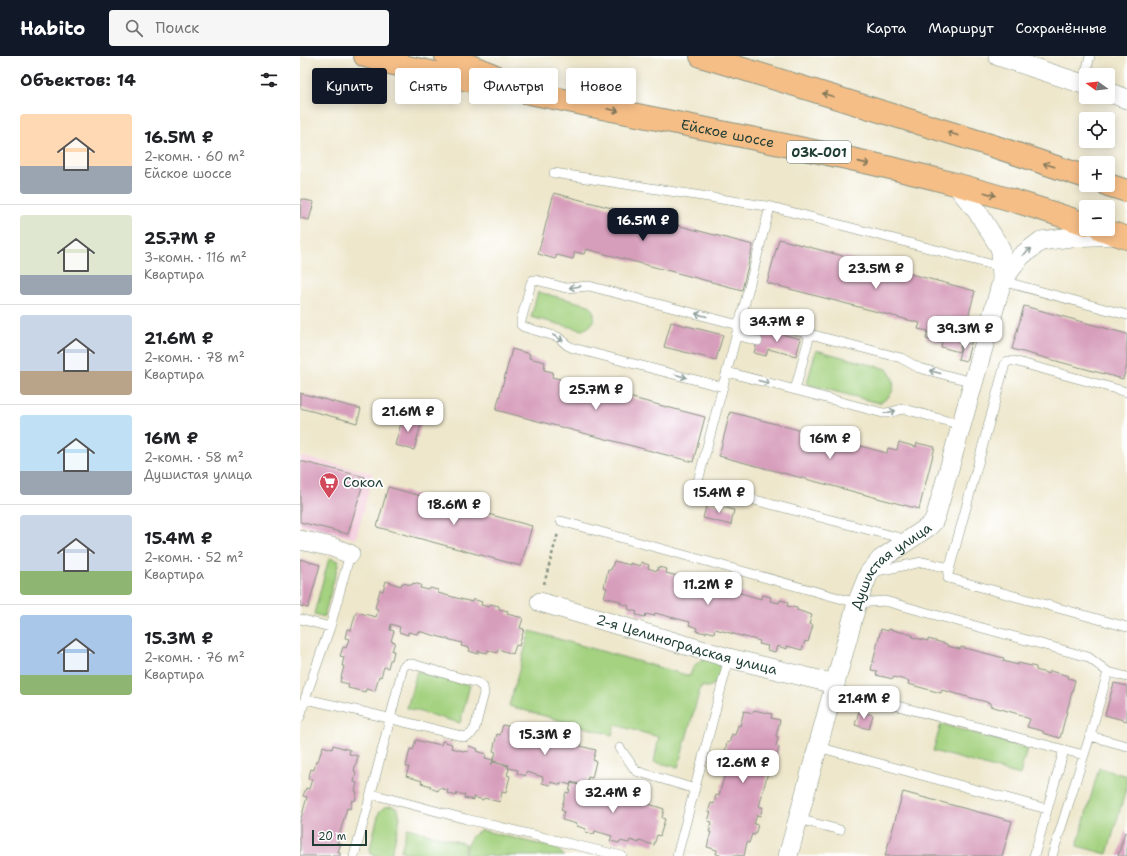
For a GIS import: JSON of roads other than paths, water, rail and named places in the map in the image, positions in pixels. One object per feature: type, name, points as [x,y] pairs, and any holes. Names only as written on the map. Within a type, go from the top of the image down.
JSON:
[{"type":"main road","name":"Ейское шоссе","points":[[365,56],[469,80]]},
{"type":"main road","name":"03К-001","points":[[446,56],[476,68]]},
{"type":"main road","points":[[701,56],[990,145],[1079,175]]},
{"type":"main road","name":"Ейское шоссе","points":[[558,99],[810,150],[955,184],[1079,222]]},
{"type":"main road","points":[[1115,187],[1127,191]]},
{"type":"street","points":[[998,56],[1079,82]]},
{"type":"street","points":[[1115,95],[1127,99]]},
{"type":"street","points":[[955,184],[977,211],[999,246],[1001,251],[1001,274]]},
{"type":"street","points":[[1001,274],[1041,241],[1086,236]]},
{"type":"street","name":"Душистая улица","points":[[788,856],[857,602],[869,573],[882,559],[933,522],[989,326],[1001,274]]},
{"type":"street","points":[[300,540],[350,554]]},
{"type":"street","name":"2-я Целиноградская улица","points":[[540,602],[728,658],[834,687]]},
{"type":"lane","points":[[1088,68],[1090,56]]},
{"type":"lane","points":[[554,173],[770,207],[1001,274],[1127,316]]},
{"type":"lane","points":[[770,207],[697,485],[908,540]]},
{"type":"lane","points":[[723,387],[572,348],[558,337],[524,327],[521,325],[521,321],[531,283],[533,280],[536,280],[566,288],[590,286],[740,320],[810,334],[901,358],[919,368],[973,382]]},
{"type":"lane","points":[[968,339],[971,329],[989,326]]},
{"type":"lane","points":[[795,390],[810,334]]},
{"type":"lane","points":[[736,335],[758,341]]},
{"type":"lane","points":[[1127,392],[1014,361],[1008,361],[1005,364],[948,578],[1127,627]]},
{"type":"lane","points":[[727,372],[883,413],[890,413],[899,409],[905,409],[961,424]]},
{"type":"lane","points":[[561,521],[857,602],[885,601],[930,613],[1088,657],[1108,672],[1127,677]]},
{"type":"lane","points":[[300,717],[330,627],[350,554]]},
{"type":"lane","points":[[869,573],[922,562],[950,568]]},
{"type":"lane","points":[[300,619],[330,627]]},
{"type":"lane","points":[[678,856],[728,658]]},
{"type":"lane","points":[[305,699],[390,719],[465,737],[471,734],[475,728],[484,693],[483,687],[478,683],[412,664],[406,664],[403,667],[390,719],[372,794],[354,856]]},
{"type":"lane","points":[[1052,856],[1090,736],[1108,672]]},
{"type":"lane","points":[[834,687],[1084,755]]},
{"type":"lane","points":[[1090,736],[1127,746]]},
{"type":"lane","points":[[818,747],[1047,809]]},
{"type":"lane","points":[[620,748],[636,771],[695,789]]},
{"type":"lane","points":[[1034,856],[1064,750]]},
{"type":"lane","points":[[372,794],[466,819],[622,856]]},
{"type":"lane","points":[[798,819],[840,830]]},
{"type":"place","name":"Сокол","points":[[329,499]]}]
